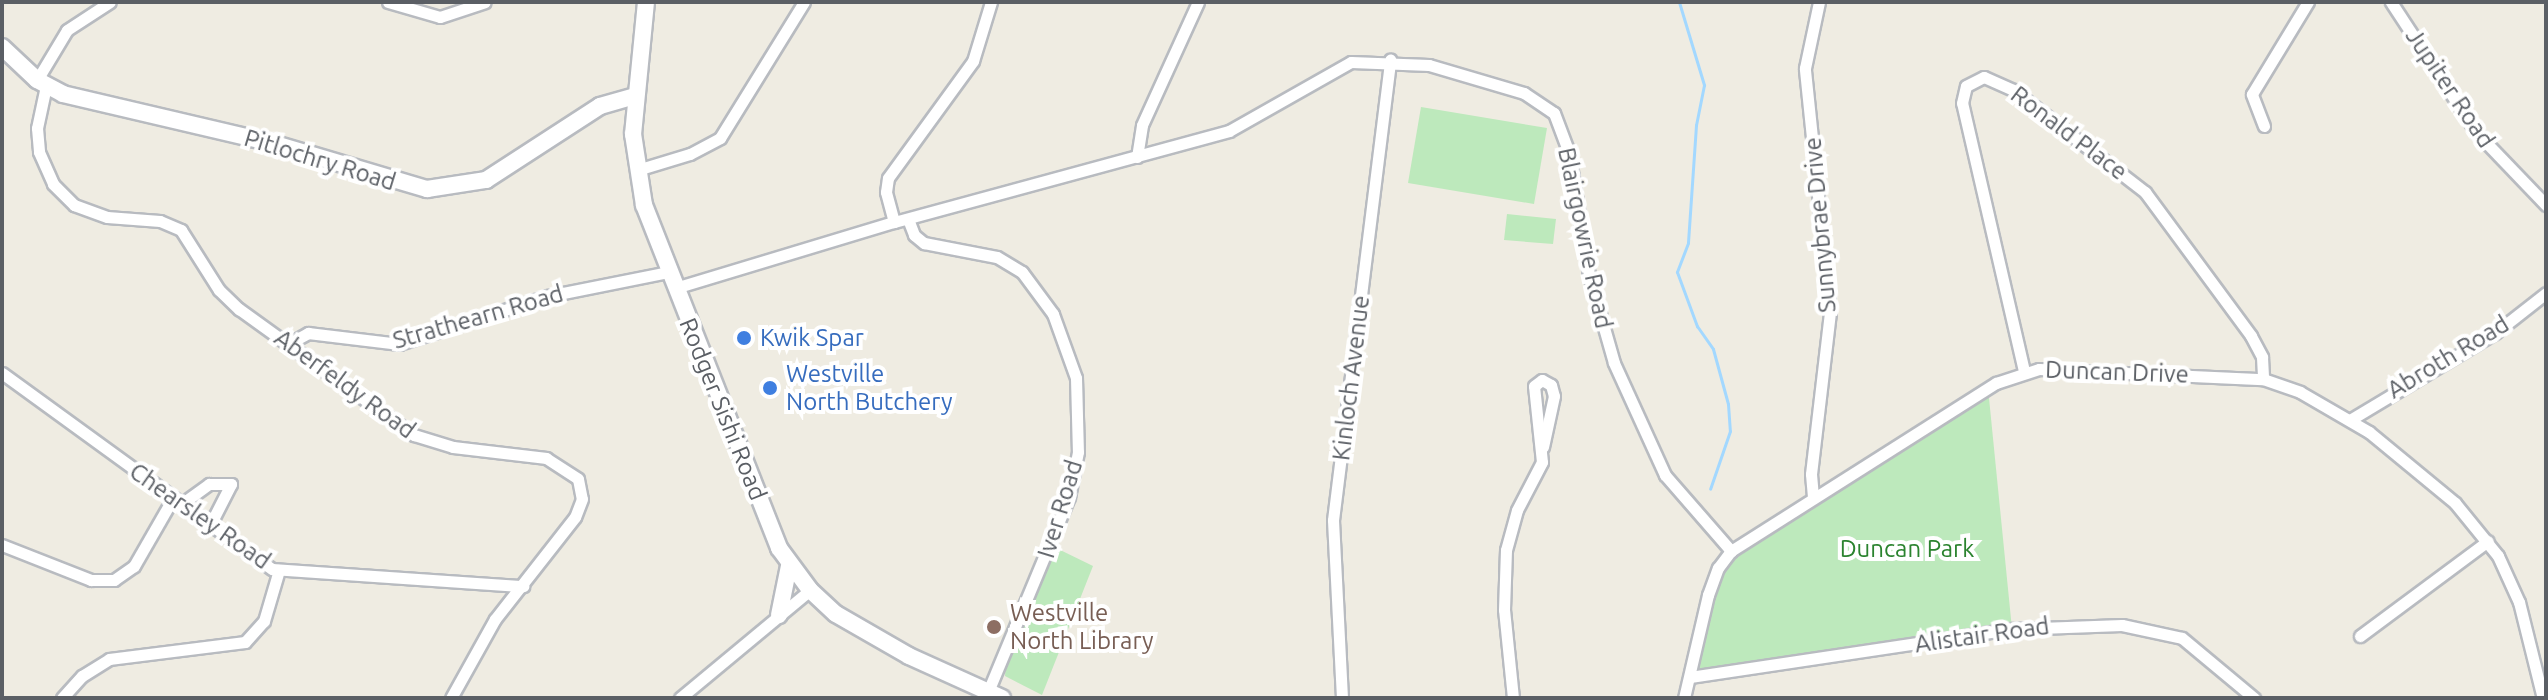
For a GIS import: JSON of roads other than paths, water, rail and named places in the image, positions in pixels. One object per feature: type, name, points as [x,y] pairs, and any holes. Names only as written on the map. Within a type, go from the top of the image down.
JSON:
[{"type":"main road","name":"Rodger Sishi Road","points":[[646,2],[634,96],[637,170],[671,280],[789,566],[836,614],[881,641],[993,696]]},
{"type":"main road","name":"Pitlochry Road","points":[[2,47],[41,83],[427,189],[486,180],[600,106],[634,96]]},
{"type":"main road","points":[[779,615],[789,566]]},
{"type":"street","name":"Aberfeldy Road","points":[[110,2],[67,30],[41,83],[37,140],[57,190],[96,214],[160,221],[181,230],[219,290],[414,435],[453,447],[546,458],[574,473],[582,493],[575,517],[483,636],[451,698]]},
{"type":"street","points":[[388,2],[440,17],[485,2]]},
{"type":"street","points":[[637,170],[690,154],[720,138],[804,2]]},
{"type":"street","points":[[671,280],[894,222],[886,192],[888,178],[973,61],[991,2]]},
{"type":"street","points":[[1137,157],[1142,125],[1198,2]]},
{"type":"street","name":"Sunnybrae Drive","points":[[1813,497],[1811,474],[1830,312],[1805,68],[1819,2]]},
{"type":"street","points":[[2264,126],[2252,94],[2308,2]]},
{"type":"street","name":"Jupiter Road","points":[[2391,2],[2476,132],[2546,205]]},
{"type":"street","name":"Blairgowrie Road","points":[[894,222],[1242,126],[1343,64],[1390,60],[1429,65],[1513,89],[1554,113],[1569,153],[1591,286],[1614,363],[1665,475],[1731,551]]},
{"type":"street","name":"Kinloch Avenue","points":[[1342,698],[1333,520],[1390,60]]},
{"type":"street","name":"Ronald Place","points":[[2024,371],[1963,112],[1963,91],[1970,81],[1984,77],[2013,90],[2145,192],[2251,336],[2262,357],[2263,379]]},
{"type":"street","name":"Iver Road","points":[[908,219],[914,235],[924,243],[997,257],[1022,272],[1053,314],[1076,378],[1078,452],[1069,497],[993,696]]},
{"type":"street","name":"Strathearn Road","points":[[290,343],[308,333],[399,344],[548,296],[671,280]]},
{"type":"street","name":"Abroth Road","points":[[2350,420],[2486,339],[2546,293]]},
{"type":"street","name":"Duncan Drive","points":[[1684,698],[1708,595],[1718,568],[1731,551],[1996,383],[2024,371],[2263,379],[2300,392],[2350,420],[2455,503],[2488,541],[2519,602],[2543,698]]},
{"type":"street","name":"Chearsley Road","points":[[2,373],[254,560],[279,570],[523,586]]},
{"type":"street","points":[[1513,698],[1504,610],[1506,550],[1517,510],[1540,470],[1553,392],[1542,380],[1534,390],[1543,447]]},
{"type":"street","points":[[2,545],[84,578],[114,580],[134,566],[176,502],[209,484],[231,484],[209,527]]},
{"type":"street","points":[[2360,636],[2488,541]]},
{"type":"street","points":[[62,698],[82,676],[109,659],[245,642],[264,621],[279,570]]},
{"type":"street","points":[[680,698],[810,590]]},
{"type":"street","name":"Alistair Road","points":[[1690,677],[2024,627],[2122,625],[2182,638],[2254,698]]},
{"type":"waterway","points":[[1679,2],[1704,85],[1696,125],[1688,243],[1677,272],[1697,326],[1713,349],[1728,404],[1730,431],[1710,489]]},
{"type":"place","name":"Kwik Spar","points":[[744,338]]},
{"type":"place","name":"Westville North Butchery","points":[[770,388]]},
{"type":"place","name":"Westville North Library","points":[[994,627]]},
{"type":"park label","name":"Duncan Park","points":[[1907,549]]}]
